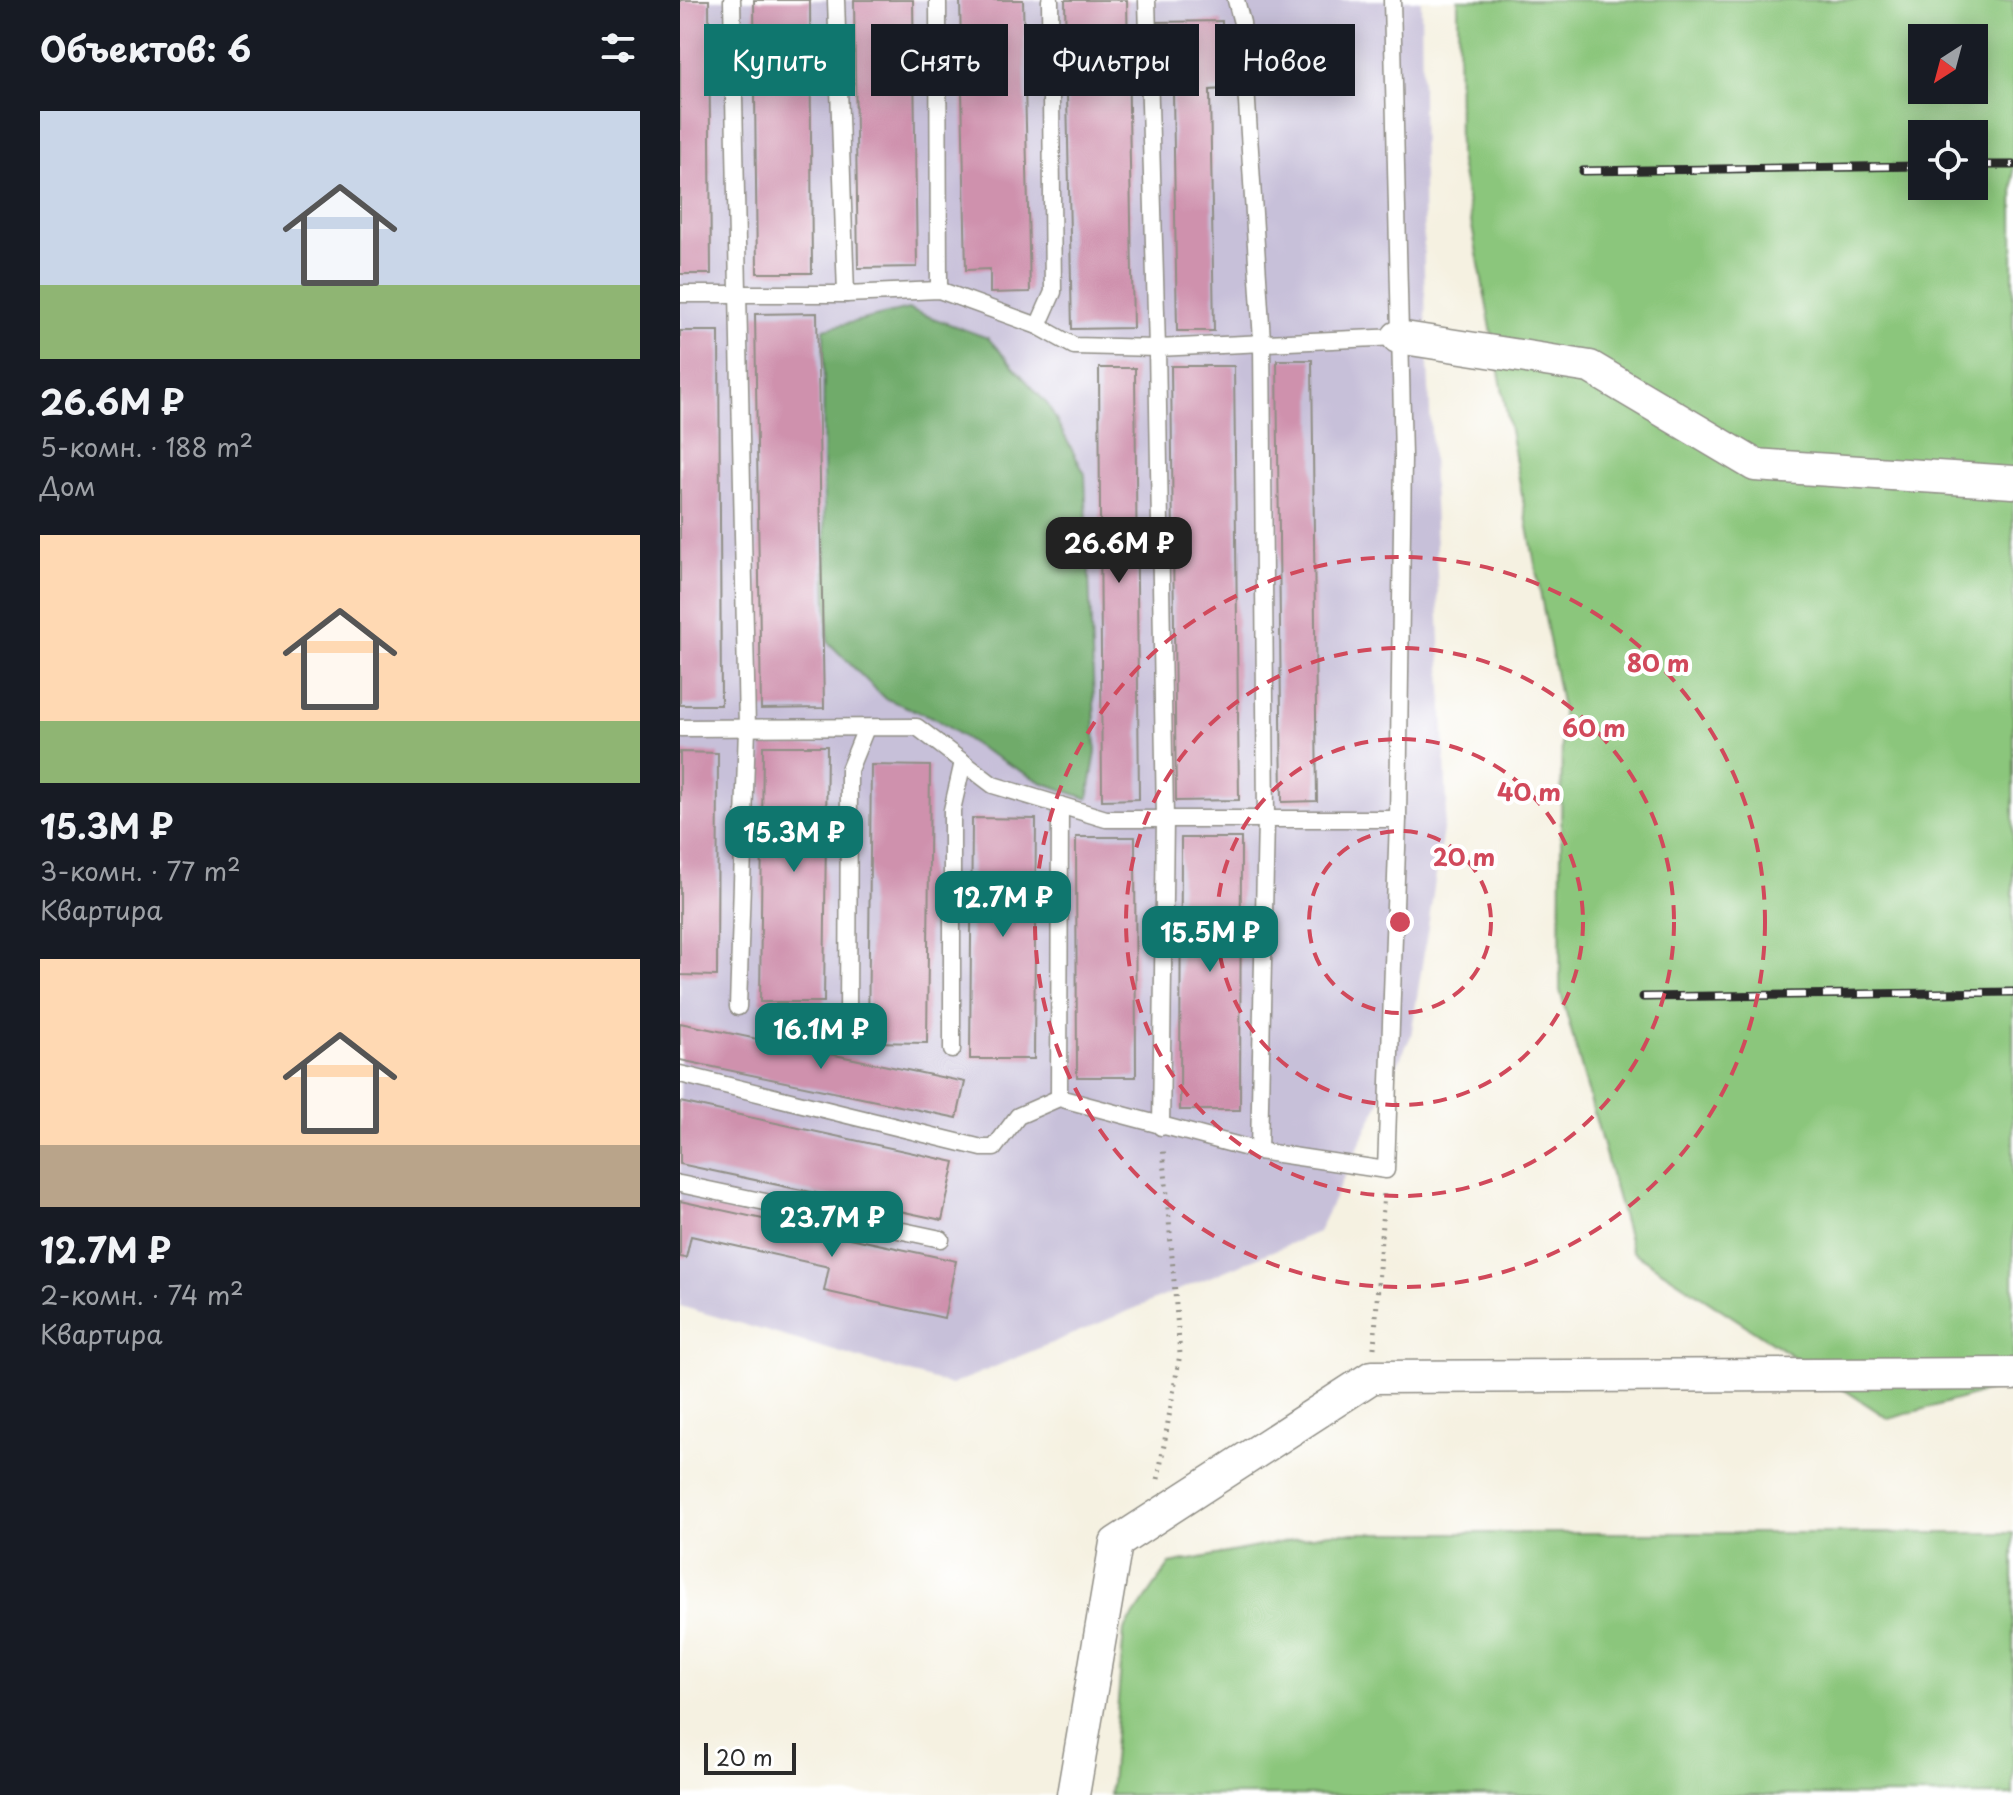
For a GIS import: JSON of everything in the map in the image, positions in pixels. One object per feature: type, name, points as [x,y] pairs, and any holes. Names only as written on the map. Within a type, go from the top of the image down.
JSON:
[{"type":"street","points":[[1398,337],[1590,367],[1755,465],[2013,482]]},
{"type":"street","points":[[1073,1795],[1116,1543],[1372,1377],[2013,1374]]},
{"type":"lane","points":[[732,0],[747,728],[738,1007]]},
{"type":"lane","points":[[836,0],[846,294]]},
{"type":"lane","points":[[938,0],[939,290]]},
{"type":"lane","points":[[1038,326],[1053,292],[1050,0]]},
{"type":"lane","points":[[1147,0],[1165,819],[1161,1127]]},
{"type":"lane","points":[[1236,0],[1242,23],[1262,341],[1266,819],[1259,1151]]},
{"type":"lane","points":[[680,1074],[982,1148],[994,1148],[1018,1116],[1059,1098],[1259,1151],[1386,1170],[1398,819],[1403,457],[1392,0]]},
{"type":"lane","points":[[680,294],[739,296],[939,290],[1038,326],[1074,346],[1157,348],[1398,337]]},
{"type":"lane","points":[[680,728],[917,727],[993,785],[1106,819],[1398,819]]},
{"type":"lane","points":[[848,1025],[849,770],[866,728]]},
{"type":"lane","points":[[952,1050],[952,810],[963,762]]},
{"type":"lane","points":[[1059,1098],[1060,805]]},
{"type":"lane","points":[[680,1184],[941,1239]]},
{"type":"path","points":[[1150,1521],[1180,1354],[1161,1127]]},
{"type":"path","points":[[1372,1377],[1386,1170]]},
{"type":"shaded area","points":[[680,0],[1421,0],[1424,271],[1447,804],[1411,1036],[1318,1232],[951,1385],[680,1306]]},
{"type":"green space","points":[[1458,0],[2013,0],[2013,1384],[1889,1419],[1632,1251],[1560,990],[1562,709],[1459,157]]},
{"type":"green space","points":[[908,309],[988,338],[1048,405],[1085,474],[1096,752],[1088,799],[1041,782],[981,749],[934,718],[884,698],[828,642],[823,470],[824,329]]},
{"type":"green space","points":[[1329,1533],[2013,1533],[2013,1795],[1110,1795],[1124,1630],[1170,1564]]},
{"type":"building","points":[[680,0],[709,0],[709,24],[704,24],[704,96],[710,96],[711,274],[680,274]]},
{"type":"building","points":[[754,0],[810,0],[810,24],[754,24]]},
{"type":"building","points":[[854,0],[913,0],[913,24],[871,24],[871,96],[914,96],[917,267],[858,268]]},
{"type":"building","points":[[960,0],[1023,0],[1030,292],[990,293],[990,269],[966,270],[962,96],[1008,96],[1008,24],[961,24]]},
{"type":"building","points":[[1065,0],[1127,0],[1127,24],[1066,24]]},
{"type":"building","points":[[1222,21],[1222,24],[1215,24],[1215,90],[1210,90],[1214,331],[1177,331],[1173,96],[1199,96],[1199,24],[1156,22]]},
{"type":"building","points":[[755,96],[811,96],[812,273],[757,273]]},
{"type":"building","points":[[1067,96],[1129,96],[1133,328],[1072,329]]},
{"type":"building","points":[[817,313],[824,708],[761,709],[755,314]]},
{"type":"building","points":[[680,331],[719,331],[721,705],[680,705]]},
{"type":"building","points":[[1277,360],[1312,360],[1317,801],[1282,802]]},
{"type":"building","points":[[1171,366],[1234,366],[1239,800],[1176,801]]},
{"type":"building","points":[[1099,368],[1135,368],[1139,799],[1102,800]]},
{"type":"building","points":[[763,746],[827,746],[824,1002],[760,1002]]},
{"type":"building","points":[[680,752],[718,753],[717,976],[680,975]]},
{"type":"building","points":[[871,765],[930,766],[927,1043],[868,1042]]},
{"type":"building","points":[[972,818],[1036,819],[1034,1059],[970,1059]]},
{"type":"building","points":[[1076,837],[1135,837],[1136,1077],[1077,1077]]},
{"type":"building","points":[[1181,838],[1241,838],[1240,1110],[1180,1110]]},
{"type":"building","points":[[680,1023],[965,1082],[957,1118],[680,1060]]},
{"type":"building","points":[[680,1102],[955,1162],[942,1220],[680,1164]]},
{"type":"building","points":[[680,1201],[956,1261],[944,1318],[824,1291],[829,1267],[691,1236],[686,1258],[680,1257]]},
{"type":"railway","points":[[1988,165],[2013,165]]},
{"type":"railway","points":[[1583,171],[1908,166]]},
{"type":"railway","points":[[1643,997],[2013,992]]}]
